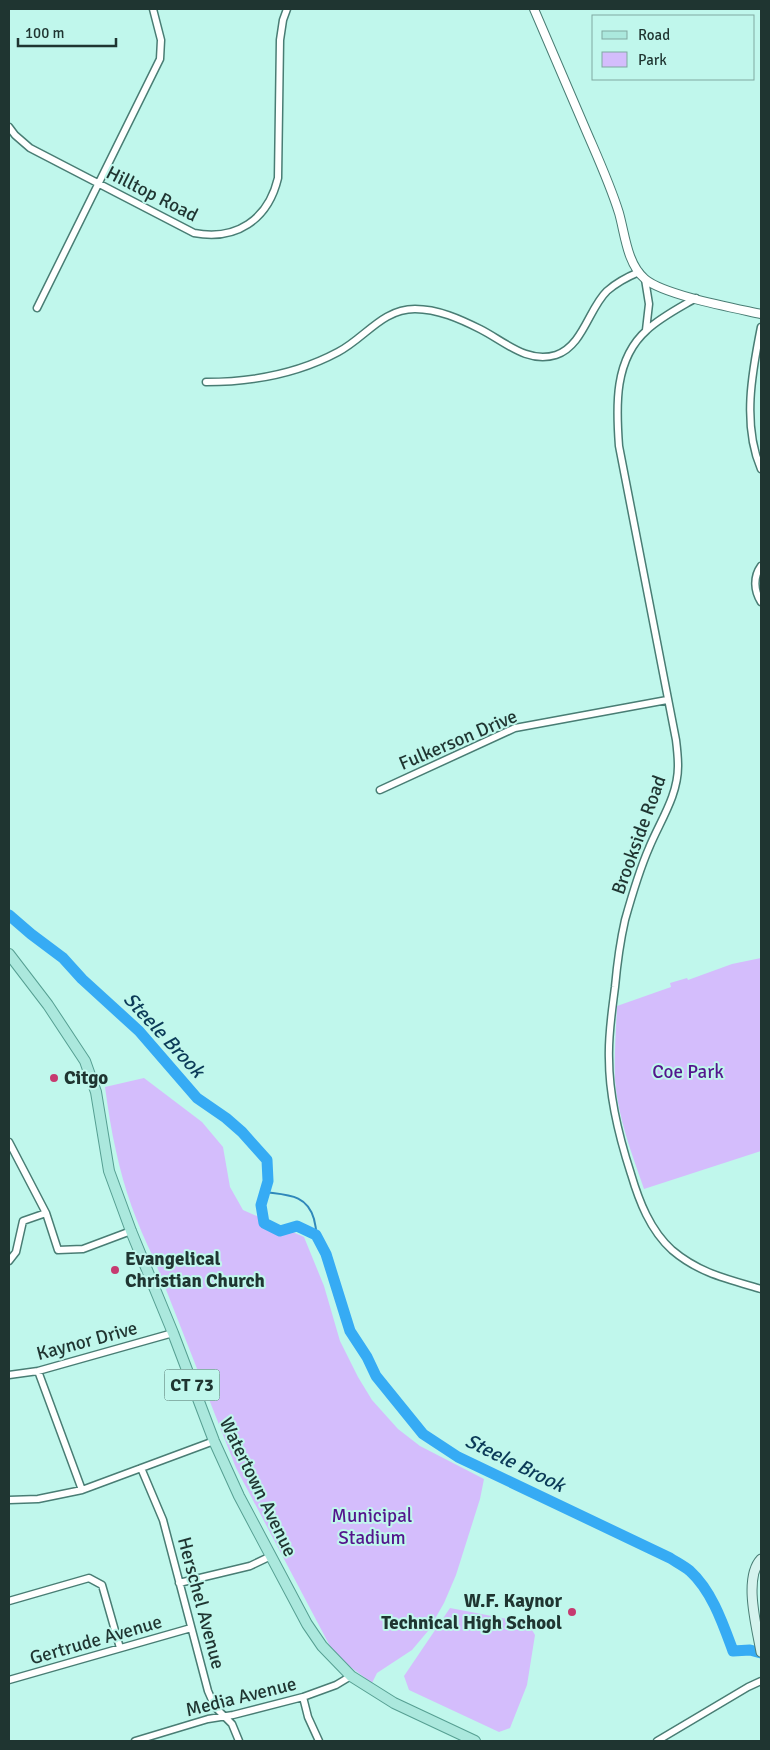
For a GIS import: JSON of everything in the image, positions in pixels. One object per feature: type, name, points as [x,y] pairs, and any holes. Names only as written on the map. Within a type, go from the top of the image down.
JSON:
[{"type":"main road","name":"Watertown Avenue","points":[[9,954],[48,1006],[85,1061],[96,1092],[109,1171],[131,1231],[214,1440],[239,1496],[307,1624],[322,1646],[351,1676],[394,1703],[475,1741]]},
{"type":"main road","points":[[761,1559],[753,1575],[753,1598],[761,1652]]},
{"type":"street","points":[[37,308],[160,59],[161,40],[154,9]]},
{"type":"street","name":"Hilltop Road","points":[[9,127],[30,148],[194,233],[221,235],[246,226],[256,219],[270,201],[278,178],[280,40],[282,20],[287,9]]},
{"type":"street","points":[[534,9],[607,180],[619,213],[630,255],[639,272],[645,279],[658,286],[696,298],[761,314]]},
{"type":"street","points":[[206,382],[244,381],[262,378],[312,364],[340,351],[379,320],[396,312],[415,309],[438,312],[457,318],[527,355],[544,358],[558,354],[571,346],[606,292],[624,278],[639,272]]},
{"type":"street","points":[[645,279],[649,304],[646,330]]},
{"type":"street","name":"Brookside Road","points":[[696,298],[646,330],[627,354],[619,385],[616,413],[619,446],[676,740],[678,768],[674,793],[649,847],[625,922],[617,965],[609,1058],[613,1105],[621,1143],[635,1188],[644,1210],[656,1231],[670,1248],[687,1262],[710,1274],[761,1289]]},
{"type":"street","points":[[761,327],[754,363],[751,396],[751,430],[761,469]]},
{"type":"street","points":[[761,566],[756,573],[756,593],[761,602]]},
{"type":"street","name":"Fulkerson Drive","points":[[380,790],[515,728],[667,700]]},
{"type":"street","points":[[9,1142],[46,1213],[58,1250],[82,1249],[131,1231]]},
{"type":"street","points":[[9,1261],[16,1252],[22,1221],[46,1213]]},
{"type":"street","name":"Kaynor Drive","points":[[9,1375],[38,1371],[173,1334]]},
{"type":"street","points":[[38,1371],[82,1490]]},
{"type":"street","points":[[9,1500],[38,1499],[82,1490],[214,1440]]},
{"type":"street","name":"Herschel Avenue","points":[[141,1468],[163,1520],[208,1691],[215,1707],[232,1724],[239,1741]]},
{"type":"street","points":[[179,1583],[250,1566],[271,1556]]},
{"type":"street","points":[[9,1601],[89,1578],[95,1580],[102,1585],[120,1648]]},
{"type":"street","name":"Gertrude Avenue","points":[[9,1680],[191,1628]]},
{"type":"street","name":"Media Avenue","points":[[135,1741],[149,1739],[222,1716],[233,1715],[303,1697],[326,1690],[351,1676]]},
{"type":"street","points":[[657,1741],[748,1686],[761,1681]]},
{"type":"street","points":[[303,1697],[308,1717],[319,1741]]},
{"type":"green space","name":"Coe Park","points":[[761,958],[761,1151],[644,1189],[626,1136],[619,1108],[615,1080],[617,1006],[671,987],[670,983],[687,978],[688,980],[732,964]]},
{"type":"green space","name":"Municipal Stadium","points":[[144,1078],[202,1122],[223,1147],[230,1187],[243,1210],[304,1237],[324,1286],[340,1341],[372,1400],[398,1429],[420,1446],[484,1479],[480,1499],[456,1575],[444,1603],[428,1631],[412,1650],[377,1673],[372,1683],[349,1666],[331,1648],[236,1468],[142,1233],[119,1165],[105,1087]]},
{"type":"green space","points":[[450,1608],[528,1623],[535,1635],[527,1685],[510,1728],[499,1732],[409,1690],[404,1676]]},
{"type":"waterway","name":"Steele Brook","points":[[9,915],[63,958],[82,979],[139,1031],[197,1098],[226,1118],[242,1132],[267,1160],[268,1181],[261,1205],[264,1223],[280,1231],[297,1226],[316,1235],[326,1254],[350,1331],[367,1357],[376,1376],[423,1434],[458,1457],[670,1558],[683,1566],[698,1579],[711,1598],[733,1651],[750,1650],[761,1653]]},
{"type":"waterway","name":"Steele Brook","points":[[265,1192],[288,1195],[301,1200],[311,1211],[316,1235]]},
{"type":"place","name":"Citgo","points":[[54,1078]]},
{"type":"place","name":"Evangelical Christian Church","points":[[115,1270]]},
{"type":"place","name":"W.F. Kaynor Technical High School","points":[[572,1612]]}]
